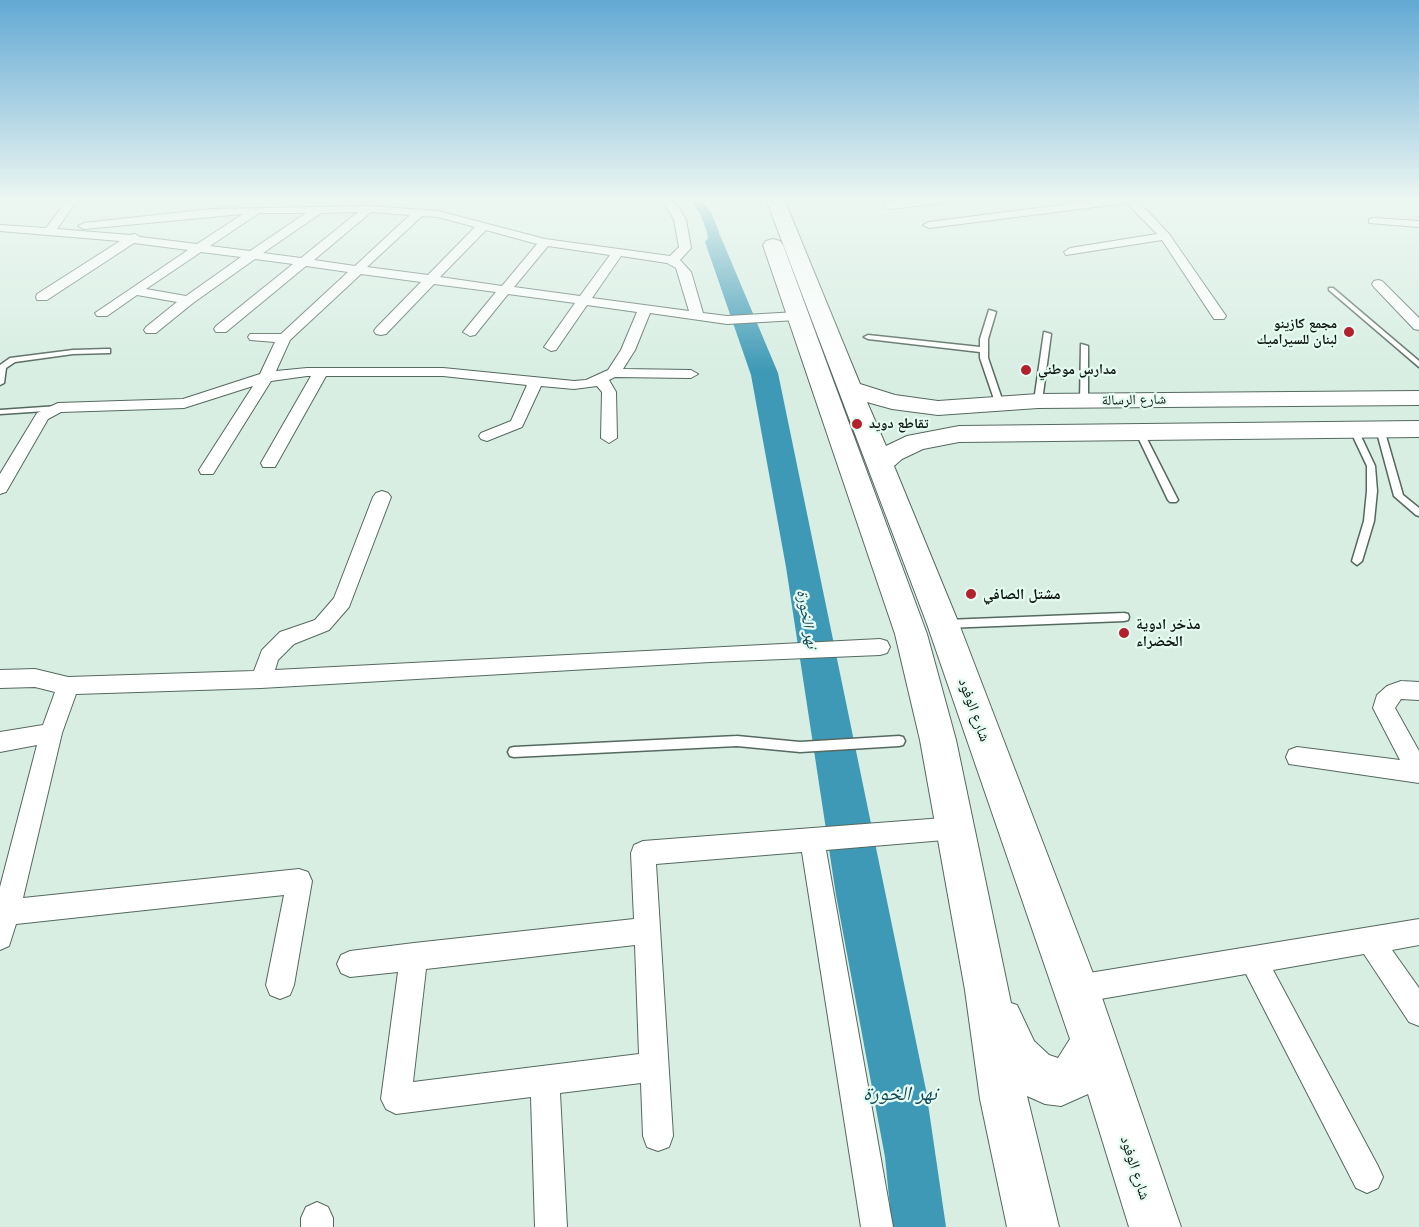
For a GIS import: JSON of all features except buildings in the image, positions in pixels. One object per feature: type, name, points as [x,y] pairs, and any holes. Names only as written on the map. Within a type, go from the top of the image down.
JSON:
[{"type":"main road","points":[[777,256],[911,634],[938,740],[987,990],[1004,1099],[1033,1227]]},
{"type":"main road","name":"شارع الوفود","points":[[798,256],[943,624],[1077,989],[1155,1227]]},
{"type":"main road","name":"شارع الرسالة","points":[[852,389],[892,402],[922,407],[1038,401],[1419,398]]},
{"type":"main road","points":[[1005,404],[1004,415],[1007,421],[1025,432]]},
{"type":"main road","points":[[881,463],[903,447],[929,438],[959,434],[1419,429]]},
{"type":"main road","points":[[987,990],[1018,1057],[1032,1072],[1045,1080],[1061,1082],[1074,1076],[1094,1043]]},
{"type":"street","points":[[42,297],[106,256]]},
{"type":"street","points":[[102,313],[189,256]]},
{"type":"street","points":[[151,330],[247,256]]},
{"type":"street","points":[[258,256],[727,320],[797,316]]},
{"type":"street","points":[[221,329],[311,256]]},
{"type":"street","points":[[207,470],[266,377],[284,338],[373,256]]},
{"type":"street","points":[[381,331],[453,256]]},
{"type":"street","points":[[470,332],[533,256]]},
{"type":"street","points":[[551,347],[615,256]]},
{"type":"street","points":[[639,256],[672,261],[680,266],[685,272],[697,316]]},
{"type":"street","points":[[672,261],[676,256]]},
{"type":"street","points":[[1179,256],[1219,316]]},
{"type":"street","points":[[1378,284],[1419,326]]},
{"type":"street","points":[[136,291],[188,300]]},
{"type":"street","points":[[609,438],[607,377],[628,350],[645,309]]},
{"type":"street","points":[[255,337],[284,338]]},
{"type":"street","points":[[269,464],[321,372]]},
{"type":"street","points":[[0,488],[42,416],[58,408],[184,403],[266,377],[289,373],[443,372],[574,385],[607,377],[691,374]]},
{"type":"street","points":[[487,436],[517,423],[536,381]]},
{"type":"street","points":[[261,679],[270,656],[287,638],[322,625],[342,602],[381,497]]},
{"type":"street","points":[[0,679],[35,678],[68,686],[261,679],[880,647]]},
{"type":"street","points":[[68,686],[51,733],[2,921],[299,881],[280,985]]},
{"type":"street","points":[[1419,691],[1394,692],[1388,696],[1384,708],[1419,772]]},
{"type":"street","points":[[0,742],[51,733]]},
{"type":"street","points":[[1297,757],[1419,772]]},
{"type":"street","points":[[658,1136],[643,853],[956,828]]},
{"type":"street","points":[[812,839],[878,1227]]},
{"type":"street","points":[[350,964],[646,932]]},
{"type":"street","points":[[1077,989],[1419,932]]},
{"type":"street","points":[[1370,940],[1419,1012]]},
{"type":"street","points":[[414,957],[396,1099],[654,1067]]},
{"type":"street","points":[[1253,960],[1367,1177]]},
{"type":"street","points":[[545,1080],[551,1227]]},
{"type":"lane","points":[[1331,289],[1419,365]]},
{"type":"lane","points":[[992,312],[983,350],[986,365],[1005,404]]},
{"type":"lane","points":[[1038,401],[1047,334]]},
{"type":"lane","points":[[868,337],[983,350]]},
{"type":"lane","points":[[1084,345],[1084,401]]},
{"type":"lane","points":[[0,383],[2,367],[13,360],[74,352],[107,351]]},
{"type":"lane","points":[[0,412],[58,408]]},
{"type":"lane","points":[[1380,429],[1399,496],[1419,513]]},
{"type":"lane","points":[[1354,430],[1371,466],[1372,491],[1369,521],[1357,561]]},
{"type":"lane","points":[[1140,433],[1173,500]]},
{"type":"lane","points":[[943,624],[1124,617]]},
{"type":"lane","points":[[514,752],[737,741],[800,747],[899,741]]},
{"type":"water","name":"نهر الخورة","points":[[710,256],[729,256],[778,373],[926,1090],[946,1227],[892,1227],[885,1157],[836,895],[786,567],[751,375]]},
{"type":"place","name":"مجمع كازينو لبنان للسيراميك","points":[[1349,332]]},
{"type":"place","name":"مدارس موطني","points":[[1026,370]]},
{"type":"place","name":"تقاطع دويد","points":[[857,424]]},
{"type":"place","name":"مشتل الصافي","points":[[971,594]]},
{"type":"place","name":"مذخر ادوية الخضراء","points":[[1124,633]]}]
